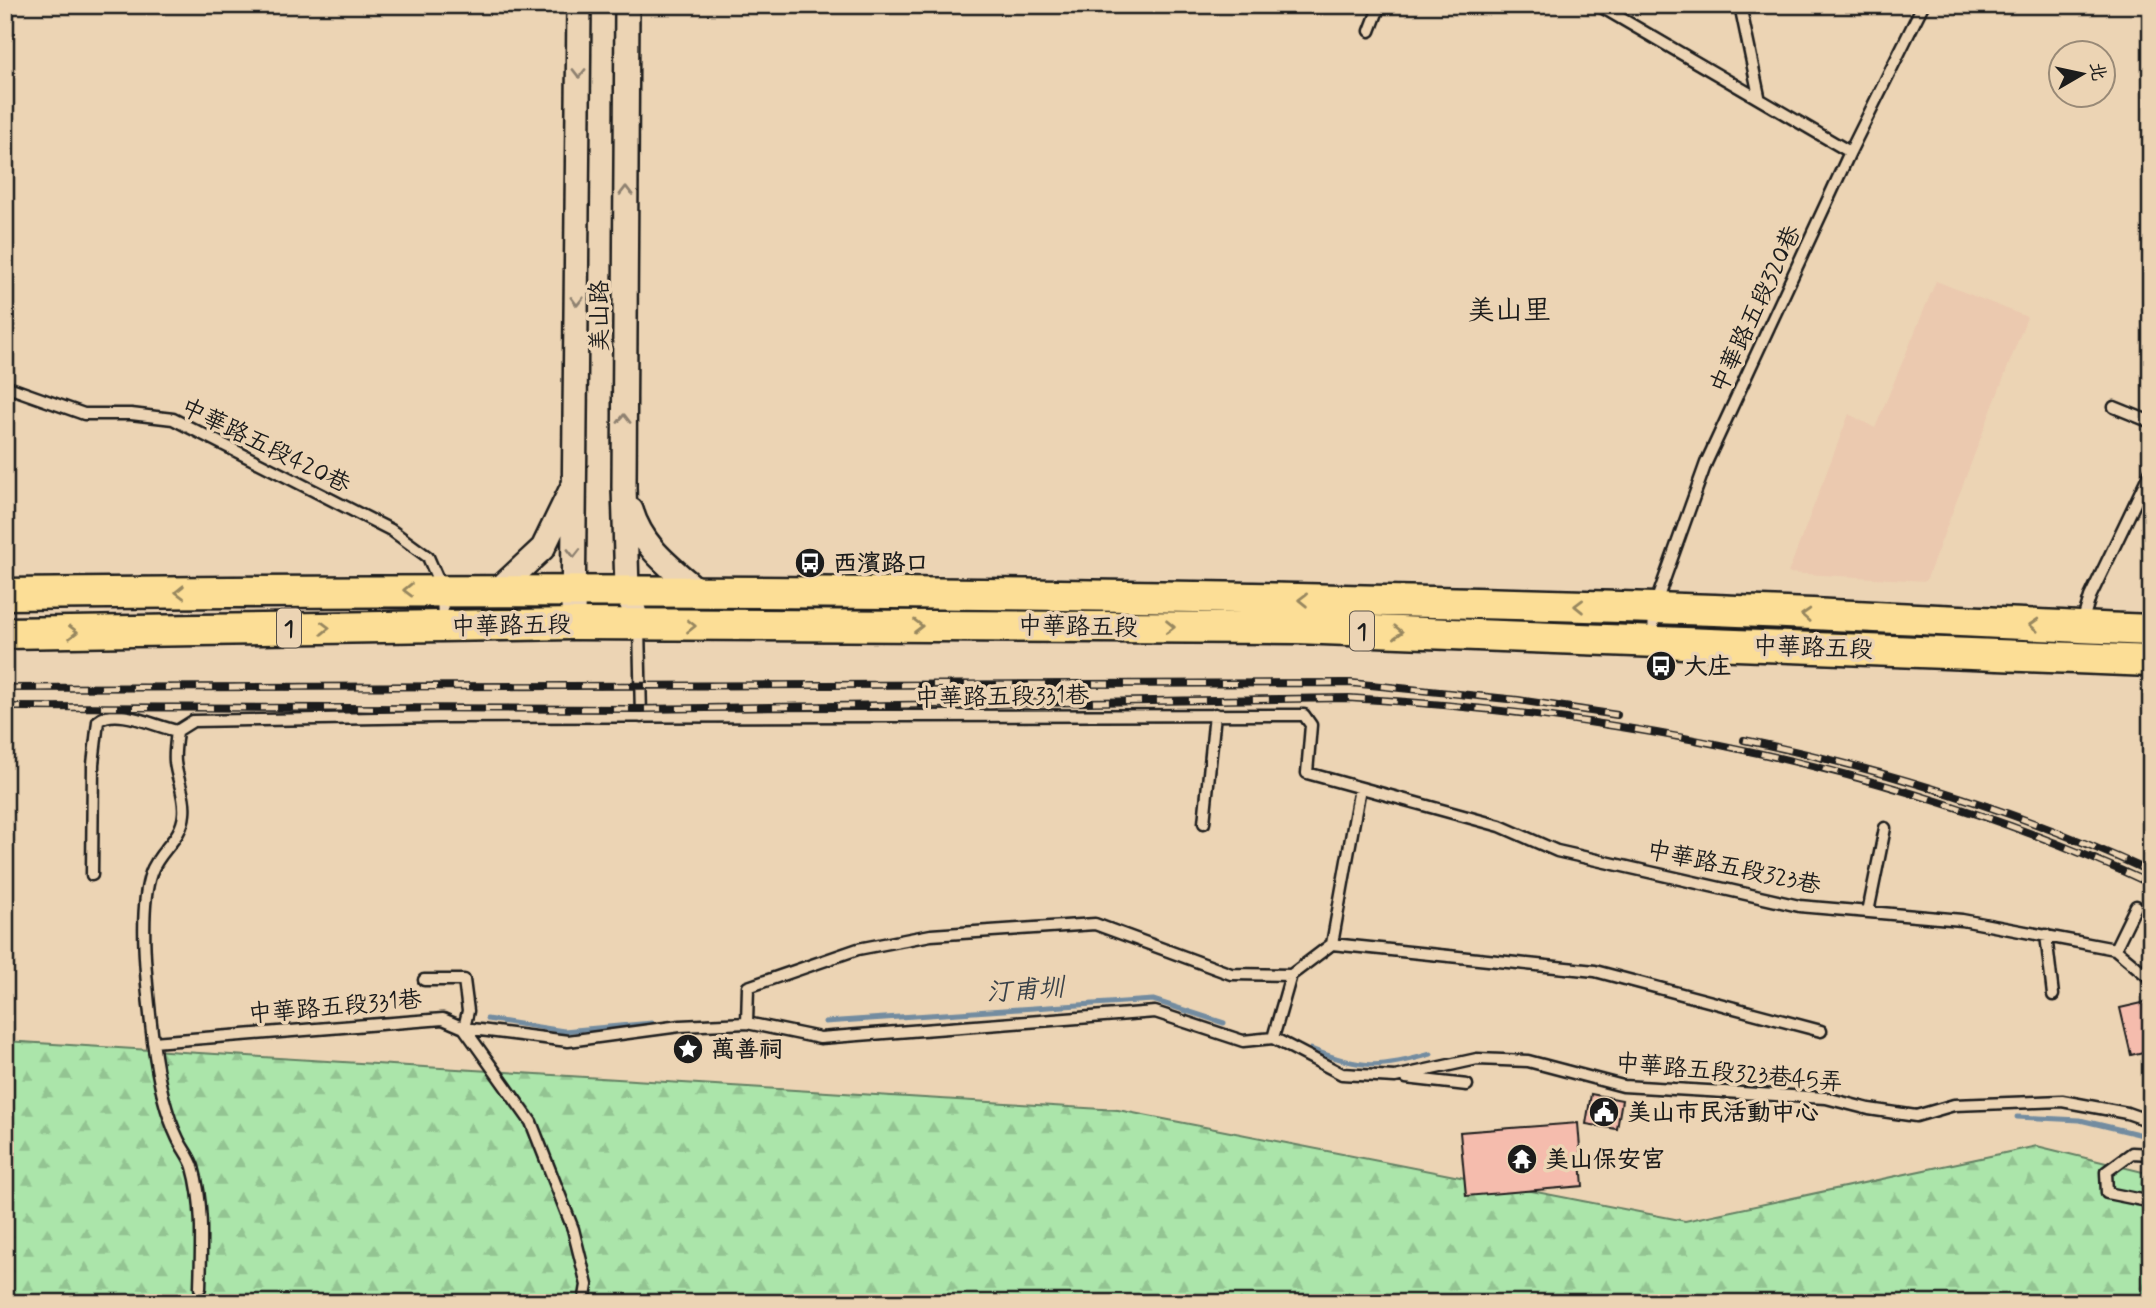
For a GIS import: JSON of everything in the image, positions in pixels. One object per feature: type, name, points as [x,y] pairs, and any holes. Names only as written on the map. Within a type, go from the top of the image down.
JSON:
[{"type":"main road","name":"中華路五段","points":[[5,594],[442,589],[627,589],[700,593],[1009,593],[1654,608],[2151,631]]},
{"type":"main road","name":"中華路五段","points":[[5,633],[443,626],[458,628],[573,624],[1297,628],[2151,661]]},
{"type":"street","name":"美山路","points":[[573,624],[579,5]]},
{"type":"street","name":"美山路","points":[[627,5],[624,487],[627,589],[639,626]]},
{"type":"street","points":[[499,589],[543,548],[575,482]]},
{"type":"street","points":[[624,487],[636,530],[650,550],[700,593]]},
{"type":"lane","points":[[1370,31],[1380,5]]},
{"type":"lane","points":[[1598,5],[1759,96],[1850,152]]},
{"type":"lane","points":[[1740,5],[1759,96]]},
{"type":"lane","name":"中華路五段320巷","points":[[1653,640],[1654,608],[1706,463],[1850,152],[1923,5]]},
{"type":"lane","name":"中華路五段420巷","points":[[5,386],[85,414],[131,414],[173,419],[391,530],[428,557],[442,589],[443,626]]},
{"type":"lane","points":[[2113,407],[2151,422]]},
{"type":"lane","points":[[2080,627],[2090,597],[2151,470]]},
{"type":"lane","points":[[639,626],[641,717]]},
{"type":"lane","points":[[92,875],[93,764],[98,721],[106,714],[120,714],[177,731],[175,762],[182,789],[184,816],[176,839],[161,852],[145,898],[153,1042],[177,1138],[193,1164],[201,1233],[200,1288]]},
{"type":"lane","points":[[1204,823],[1215,714]]},
{"type":"lane","name":"中華路五段331巷","points":[[177,731],[192,720],[1304,715],[1311,725],[1307,773]]},
{"type":"lane","name":"中華路五段323巷","points":[[1307,773],[1500,826],[1557,851],[1799,906],[1962,920],[2115,949]]},
{"type":"lane","points":[[464,1028],[568,1041],[680,1026],[747,1023],[820,1038],[1155,1012],[1243,1041],[1273,1038],[1291,975],[1332,944],[1360,788]]},
{"type":"lane","points":[[1868,912],[1885,828]]},
{"type":"lane","points":[[2136,906],[2115,949],[2151,979]]},
{"type":"lane","points":[[747,1023],[748,987],[858,949],[932,935],[1095,924],[1231,974],[1291,975]]},
{"type":"lane","points":[[2046,935],[2053,995]]},
{"type":"lane","name":"中華路五段323巷45弄","points":[[1332,944],[1595,971],[1821,1031]]},
{"type":"lane","points":[[424,980],[464,980],[468,1011],[464,1028],[531,1122],[573,1229],[587,1285],[584,1303]]},
{"type":"lane","name":"中華路五段331巷","points":[[153,1042],[443,1019],[464,1028]]},
{"type":"lane","name":"中華路五段323巷45弄","points":[[1273,1038],[1342,1074],[1395,1077],[1477,1059],[1528,1061],[1623,1086],[1826,1098],[1869,1109],[1916,1116],[1954,1105],[2062,1101],[2127,1113],[2149,1120]]},
{"type":"lane","points":[[1395,1077],[1467,1085]]},
{"type":"lane","points":[[2149,1120],[2151,1078]]},
{"type":"lane","points":[[2147,1201],[2107,1193],[2105,1172],[2132,1153],[2151,1154]]},
{"type":"shaded area","points":[[1936,281],[2027,317],[1926,581],[1788,573],[1849,414],[1875,428]]},
{"type":"green space","points":[[5,1041],[1118,1110],[1685,1221],[2037,1146],[2151,1174],[2151,1303],[5,1303]]},
{"type":"building","points":[[2151,1001],[2151,1050],[2131,1055],[2120,1008]]},
{"type":"building","name":"美山市民活動中心","points":[[1591,1094],[1622,1100],[1617,1129],[1586,1124]]},
{"type":"building","name":"美山保安宮","points":[[1578,1123],[1583,1186],[1466,1196],[1460,1132]]},
{"type":"waterway","name":"汀甫圳","points":[[825,1022],[1153,1000],[1224,1023]]},
{"type":"waterway","name":"汀甫圳","points":[[487,1019],[564,1031],[652,1023]]},
{"type":"waterway","name":"汀甫圳","points":[[1311,1049],[1370,1065],[1431,1054]]},
{"type":"waterway","name":"汀甫圳","points":[[2017,1117],[2080,1120],[2151,1137]]},
{"type":"railway","points":[[5,688],[1351,683],[1518,700],[1617,715]]},
{"type":"railway","points":[[5,707],[641,709],[1349,698],[1452,706],[1555,717],[1657,733],[1759,753],[1859,778],[1958,808],[2055,843],[2151,884]]},
{"type":"railway","points":[[1744,740],[1848,764],[1951,794],[2052,830],[2151,872]]},
{"type":"place","name":"西濱路口","points":[[810,563]]},
{"type":"place","name":"大庄","points":[[1661,666]]},
{"type":"place","name":"萬善祠","points":[[688,1049]]},
{"type":"place","name":"美山市民活動中心","points":[[1604,1112]]},
{"type":"place","name":"美山保安宮","points":[[1522,1159]]},
{"type":"district","name":"美山里","points":[[1509,309]]}]
